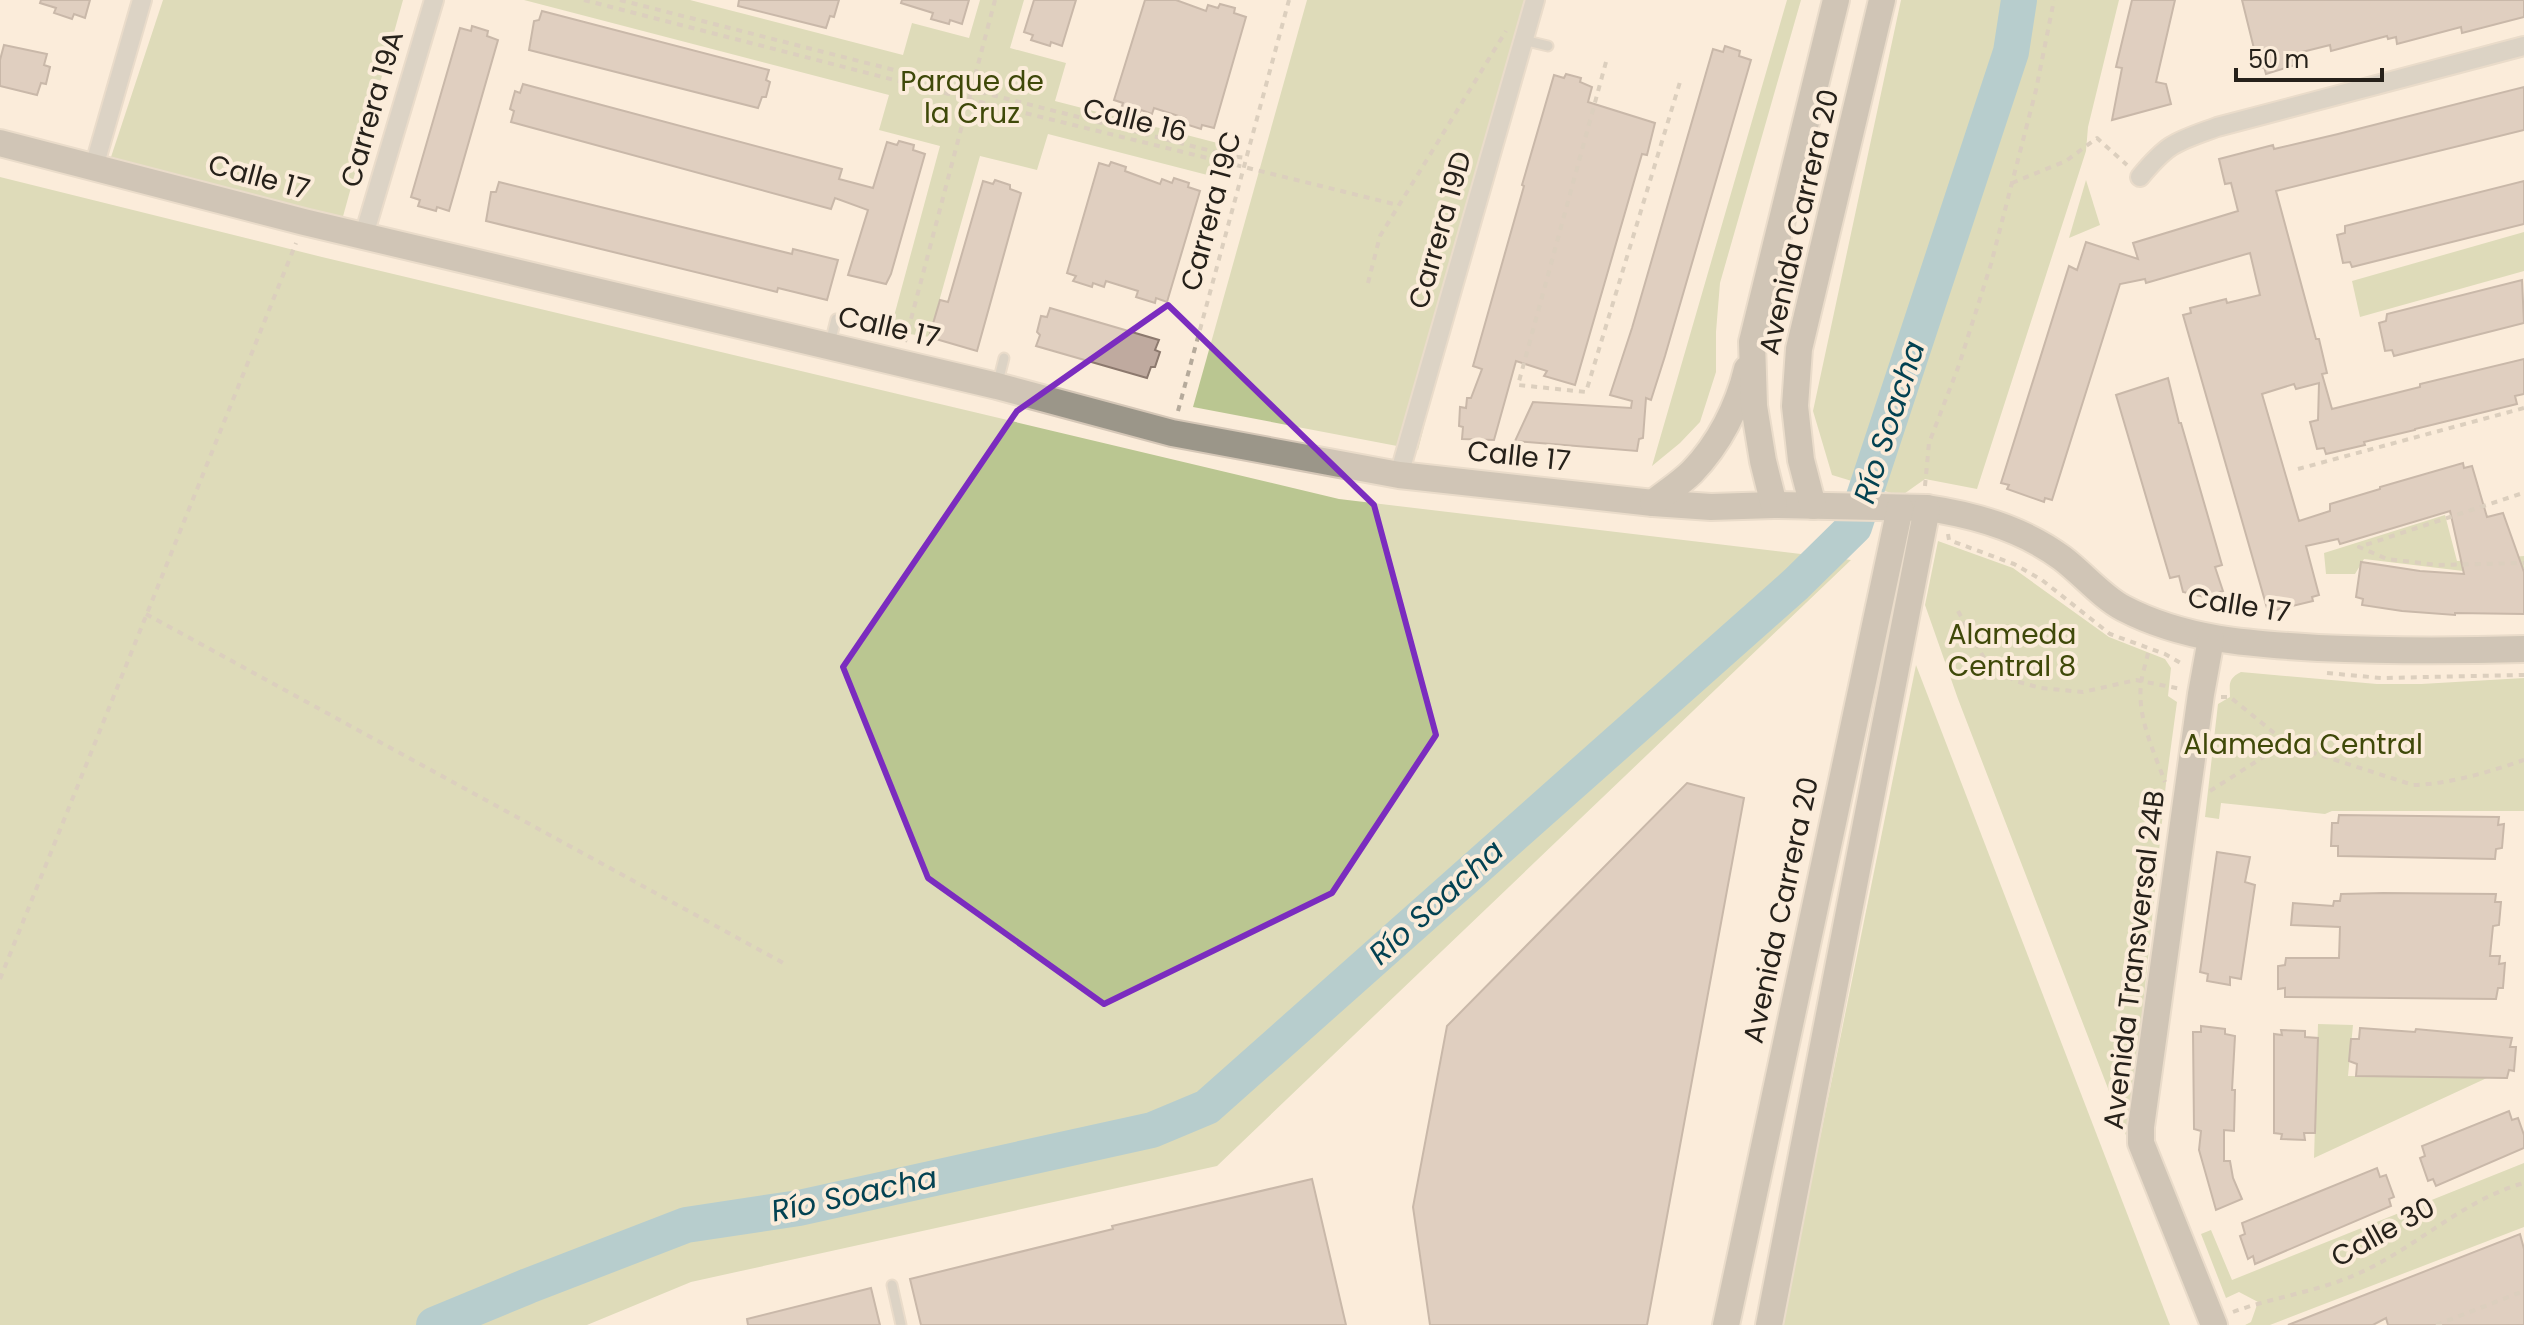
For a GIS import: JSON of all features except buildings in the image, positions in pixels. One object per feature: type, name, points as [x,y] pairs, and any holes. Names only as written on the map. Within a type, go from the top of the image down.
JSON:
[{"type":"street","points":[[94,167],[142,0]]},
{"type":"street","name":"Carrera 19A","points":[[364,235],[434,0]]},
{"type":"street","name":"Carrera 19D","points":[[1399,475],[1535,0]]},
{"type":"street","name":"Avenida Carrera 20","points":[[1774,505],[1754,406],[1752,342],[1836,0]]},
{"type":"street","name":"Avenida Carrera 20","points":[[1813,506],[1801,460],[1795,406],[1799,349],[1882,0]]},
{"type":"street","points":[[2140,177],[2160,152],[2171,144],[2217,127],[2524,46]]},
{"type":"street","name":"Calle 17","points":[[0,143],[304,222],[997,386],[1172,433],[1399,475],[1653,503],[1711,507],[1774,505],[1949,511],[1998,523],[2059,555],[2122,607],[2183,633],[2211,639],[2387,651],[2524,649]]},
{"type":"street","points":[[1653,503],[1691,473],[1721,435],[1742,390],[1752,342]]},
{"type":"street","name":"Avenida Carrera 20","points":[[1726,1325],[1890,508]]},
{"type":"street","points":[[1769,1325],[1927,508]]},
{"type":"street","name":"Avenida Transversal 24B","points":[[2211,639],[2187,791],[2141,1143],[2214,1324]]},
{"type":"street","points":[[1776,1295],[1785,1325]]},
{"type":"lane","points":[[1523,40],[1548,46]]},
{"type":"lane","points":[[829,347],[836,319]]},
{"type":"lane","points":[[997,386],[1004,358]]},
{"type":"lane","points":[[892,1285],[901,1325]]},
{"type":"path","name":"Calle 16","points":[[584,0],[1398,205]]},
{"type":"path","points":[[620,0],[1246,158]]},
{"type":"path","points":[[897,362],[907,335],[995,0]]},
{"type":"path","name":"Carrera 19C","points":[[1172,433],[1289,0]]},
{"type":"path","points":[[1927,508],[1925,479],[1929,443],[1964,350],[1991,264],[2036,90],[2054,0]]},
{"type":"path","points":[[1368,283],[1380,236],[1509,26]]},
{"type":"path","points":[[1606,62],[1518,385],[1586,392],[1680,82]]},
{"type":"path","points":[[2012,183],[2066,161],[2097,138],[2140,177]]},
{"type":"path","points":[[0,979],[304,222]]},
{"type":"path","points":[[2298,469],[2524,408]]},
{"type":"path","points":[[2520,494],[2359,547],[2387,559],[2438,565],[2524,563]]},
{"type":"path","points":[[1958,611],[1985,660],[2015,681],[2041,688],[2083,692],[2141,680],[2201,694],[2230,697],[2289,745],[2413,785],[2480,774],[2524,760]]},
{"type":"path","points":[[146,614],[787,965]]},
{"type":"path","points":[[2148,653],[2141,680],[2141,701],[2146,728],[2166,785],[2208,793],[2268,754],[2296,747]]},
{"type":"path","name":"Calle 30","points":[[2214,1324],[2258,1302],[2312,1290],[2357,1274],[2481,1198],[2524,1183]]},
{"type":"path","points":[[2436,1325],[2524,1291]]},
{"type":"highlighted area","points":[[1168,305],[1374,505],[1436,735],[1332,893],[1104,1004],[928,878],[843,667],[1017,411]]},
{"type":"green space","points":[[163,0],[403,0],[342,220],[111,157]]},
{"type":"green space","name":"Parque de la Cruz","points":[[524,0],[690,0],[903,55],[912,23],[969,38],[980,0],[1024,0],[1010,48],[1066,63],[1055,101],[1233,147],[1223,179],[1048,134],[1037,170],[980,156],[929,337],[890,331],[940,146],[879,130],[889,95]]},
{"type":"green space","points":[[1307,0],[1530,0],[1418,450],[1193,407]]},
{"type":"green space","points":[[1787,0],[1801,0],[1720,283],[1716,372],[1700,422],[1652,466]]},
{"type":"green space","points":[[1901,0],[2119,0],[2088,127],[2086,151],[1977,489],[1925,479],[1901,496],[1832,475],[1813,411]]},
{"type":"green space","points":[[0,177],[322,257],[1339,499],[1851,560],[1217,1166],[691,1282],[587,1325],[0,1325]]},
{"type":"green space","points":[[2086,180],[2100,225],[2069,238]]},
{"type":"green space","points":[[2524,232],[2524,271],[2360,317],[2352,281]]},
{"type":"green space","points":[[2445,515],[2457,561],[2524,556],[2524,568],[2463,571],[2364,559],[2355,574],[2326,574],[2324,553]]},
{"type":"green space","name":"Alameda Central 8","points":[[1938,541],[2013,568],[2109,637],[2165,659],[2171,668],[2168,696],[2177,702],[2129,1143],[1958,699],[1925,605]]},
{"type":"green space","points":[[1916,665],[2170,1325],[1782,1325]]},
{"type":"green space","name":"Alameda Central","points":[[2241,672],[2377,684],[2524,678],[2524,811],[2332,811],[2325,814],[2221,803],[2219,819],[2205,817],[2218,704],[2230,697],[2231,680]]},
{"type":"green space","points":[[2318,1024],[2353,1025],[2348,1076],[2489,1077],[2314,1158]]},
{"type":"green space","points":[[2524,1163],[2524,1227],[2270,1325],[2245,1325],[2251,1322],[2258,1302],[2239,1292],[2226,1298],[2201,1234],[2211,1230],[2232,1280]]},
{"type":"waterway","name":"Río Soacha","points":[[434,1325],[686,1225],[799,1208],[1152,1130],[1207,1107],[1796,584],[1854,527],[2011,52],[2019,0]]}]
